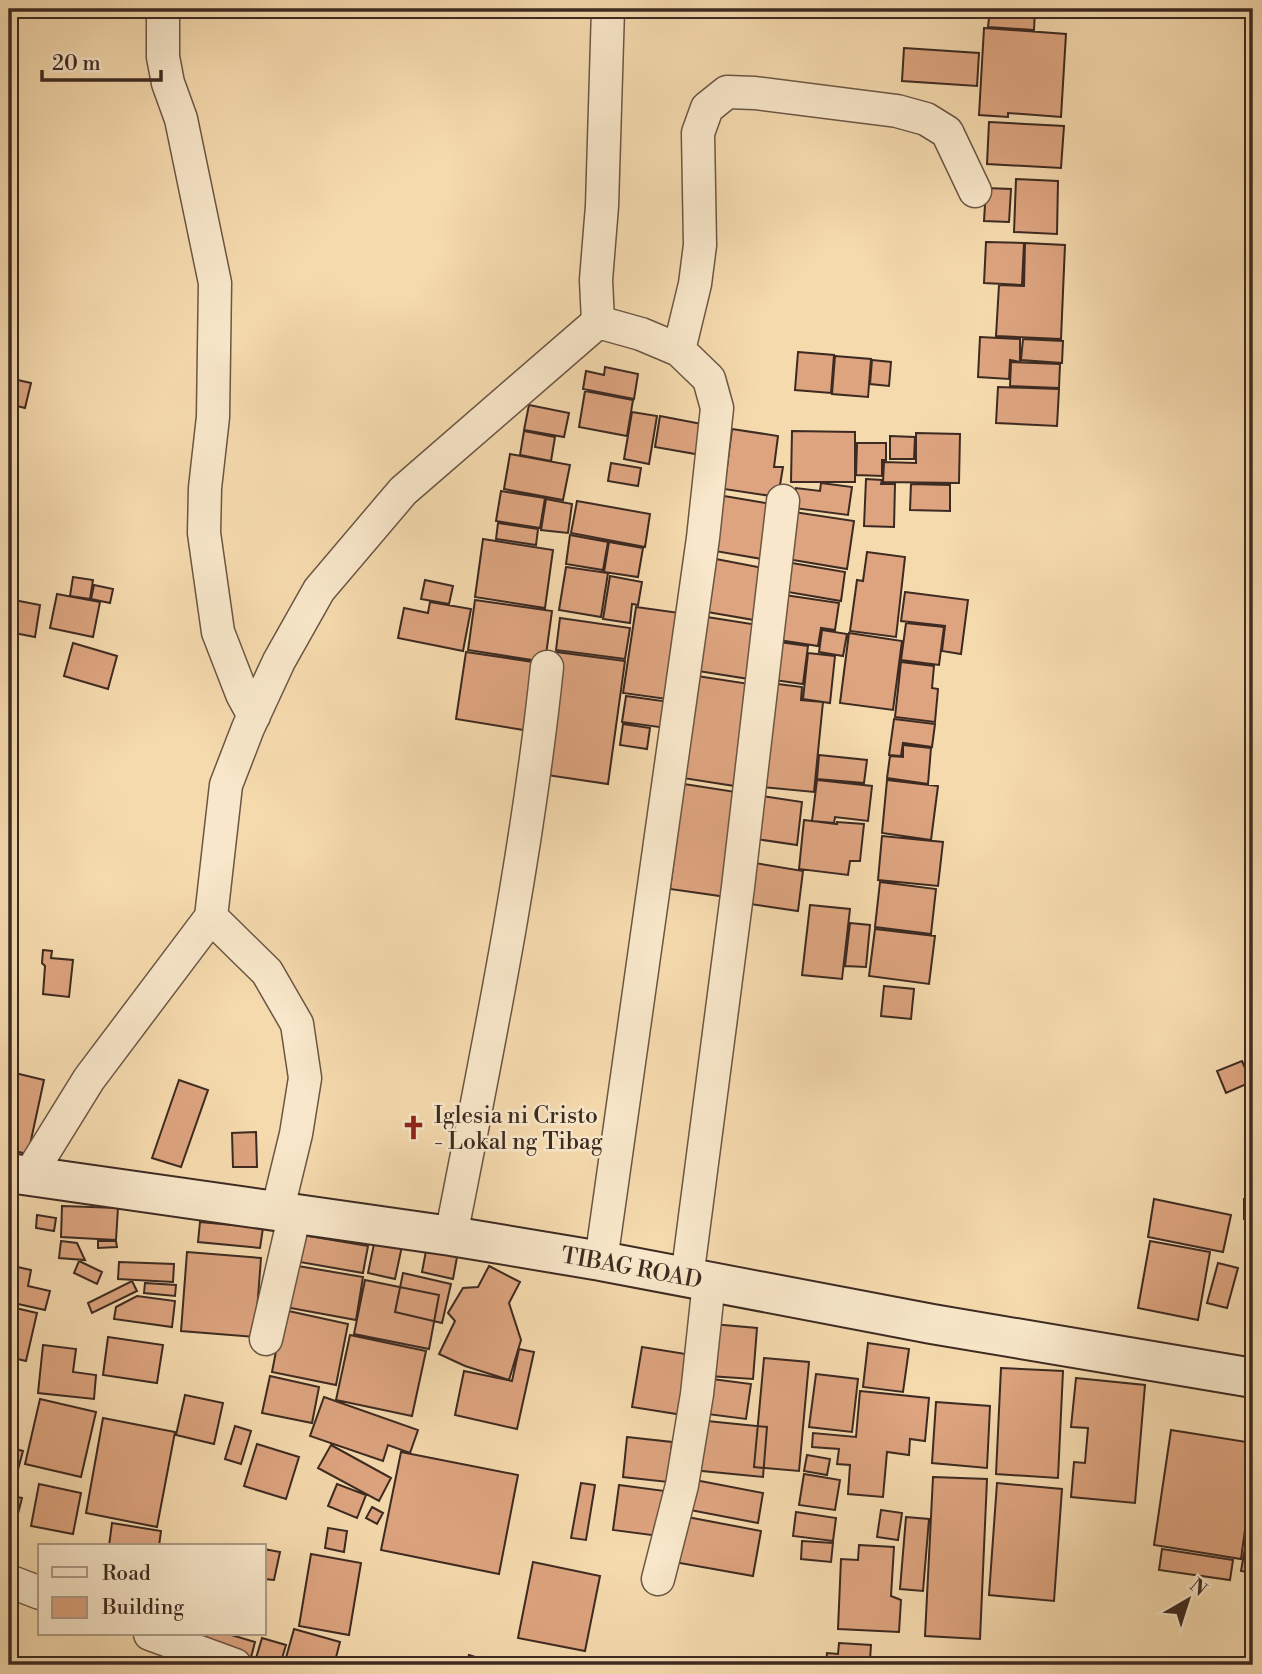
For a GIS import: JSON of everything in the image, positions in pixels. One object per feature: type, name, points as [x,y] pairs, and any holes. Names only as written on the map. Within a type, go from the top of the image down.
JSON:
[{"type":"street","points":[[163,9],[163,57],[168,83],[181,119],[215,283],[213,417],[205,488],[204,533],[218,632],[242,694],[254,716]]},
{"type":"street","points":[[598,322],[596,280],[602,206],[608,9]]},
{"type":"street","points":[[679,350],[695,284],[700,245],[698,133],[707,108],[727,92],[755,93],[884,110],[926,119],[947,132],[975,191]]},
{"type":"street","points":[[19,1174],[211,917],[226,785],[279,661],[319,590],[403,491],[598,322]]},
{"type":"street","points":[[598,322],[641,334],[679,350],[709,379],[718,408],[703,538],[601,1261]]},
{"type":"street","points":[[658,1579],[682,1485],[697,1394],[698,1280],[738,887],[783,501]]},
{"type":"street","points":[[452,1236],[512,923],[547,667]]},
{"type":"street","points":[[211,917],[267,972],[297,1024],[305,1078],[266,1339]]},
{"type":"street","name":"TIBAG ROAD","points":[[19,1174],[452,1236],[601,1261],[932,1324],[1253,1378]]},
{"type":"street","points":[[9,1581],[38,1592]]},
{"type":"street","points":[[155,1636],[235,1665]]},
{"type":"building","points":[[990,9],[1035,9],[1034,30],[988,27]]},
{"type":"building","points":[[984,28],[1066,34],[1061,117],[1008,113],[1008,117],[979,115]]},
{"type":"building","points":[[904,48],[979,53],[977,86],[902,81]]},
{"type":"building","points":[[989,122],[1064,126],[1061,168],[987,164]]},
{"type":"building","points":[[1016,179],[1058,181],[1057,234],[1014,232]]},
{"type":"building","points":[[986,188],[1011,189],[1009,222],[984,221]]},
{"type":"building","points":[[986,242],[1024,243],[1022,285],[984,283]]},
{"type":"building","points":[[1025,243],[1065,245],[1061,339],[996,336],[999,285],[1024,286]]},
{"type":"building","points":[[980,337],[1020,339],[1020,362],[1010,360],[1009,379],[978,377]]},
{"type":"building","points":[[1023,339],[1063,341],[1062,363],[1021,360]]},
{"type":"building","points":[[798,352],[834,355],[831,393],[795,390]]},
{"type":"building","points":[[835,356],[871,359],[868,397],[832,394]]},
{"type":"building","points":[[872,360],[891,362],[889,386],[870,384]]},
{"type":"building","points":[[1011,362],[1060,364],[1059,388],[1010,386]]},
{"type":"building","points":[[605,367],[638,374],[634,399],[583,389],[586,371],[604,375]]},
{"type":"building","points":[[9,378],[31,383],[25,408],[9,404]]},
{"type":"building","points":[[998,387],[1059,389],[1057,426],[996,423]]},
{"type":"building","points":[[585,391],[633,400],[627,436],[579,427]]},
{"type":"building","points":[[529,405],[569,413],[564,437],[524,430]]},
{"type":"building","points":[[632,412],[657,416],[649,464],[624,459]]},
{"type":"building","points":[[660,416],[707,425],[701,455],[655,447]]},
{"type":"building","points":[[732,429],[778,436],[774,467],[783,467],[778,497],[724,489]]},
{"type":"building","points":[[524,431],[555,437],[551,461],[520,455]]},
{"type":"building","points":[[792,431],[855,432],[855,482],[791,482]]},
{"type":"building","points":[[916,433],[960,434],[959,483],[883,482],[884,462],[916,463]]},
{"type":"building","points":[[890,436],[915,437],[914,459],[890,459]]},
{"type":"building","points":[[857,443],[886,443],[882,476],[856,475]]},
{"type":"building","points":[[510,454],[570,465],[563,500],[504,489]]},
{"type":"building","points":[[611,463],[641,468],[638,486],[608,481]]},
{"type":"building","points":[[866,479],[882,480],[881,484],[895,484],[894,527],[864,526]]},
{"type":"building","points":[[821,483],[852,487],[848,515],[794,508],[796,488],[820,491]]},
{"type":"building","points":[[911,484],[950,485],[950,511],[910,510]]},
{"type":"building","points":[[501,491],[545,498],[540,528],[496,521]]},
{"type":"building","points":[[724,496],[771,504],[762,559],[715,551]]},
{"type":"building","points":[[546,499],[572,504],[568,533],[541,530]]},
{"type":"building","points":[[577,501],[650,514],[645,547],[571,533]]},
{"type":"building","points":[[794,512],[854,521],[847,569],[787,559]]},
{"type":"building","points":[[498,523],[538,529],[536,545],[496,539]]},
{"type":"building","points":[[570,535],[608,542],[603,570],[566,564]]},
{"type":"building","points":[[483,539],[553,550],[545,608],[475,597]]},
{"type":"building","points":[[609,542],[643,548],[638,577],[604,572]]},
{"type":"building","points":[[867,552],[905,557],[896,637],[850,631],[857,580],[863,581]]},
{"type":"building","points":[[716,559],[763,568],[754,620],[707,612]]},
{"type":"building","points":[[786,562],[845,572],[841,601],[782,591]]},
{"type":"building","points":[[566,567],[608,573],[601,617],[559,610]]},
{"type":"building","points":[[610,576],[642,582],[638,605],[632,604],[630,623],[603,619]]},
{"type":"building","points":[[73,577],[93,580],[90,599],[70,596]]},
{"type":"building","points":[[425,580],[453,586],[449,604],[421,599]]},
{"type":"building","points":[[94,585],[113,589],[110,603],[91,599]]},
{"type":"building","points":[[905,592],[968,600],[961,654],[942,651],[945,626],[901,621]]},
{"type":"building","points":[[57,594],[100,602],[93,637],[50,628]]},
{"type":"building","points":[[778,594],[839,603],[835,630],[821,628],[818,646],[772,639]]},
{"type":"building","points":[[14,600],[40,605],[35,637],[9,632]]},
{"type":"building","points":[[475,600],[552,611],[545,662],[468,650]]},
{"type":"building","points":[[430,602],[471,609],[463,651],[398,638],[404,608],[428,613]]},
{"type":"building","points":[[636,607],[687,614],[674,700],[623,693]]},
{"type":"building","points":[[707,617],[758,625],[749,679],[698,671]]},
{"type":"building","points":[[560,618],[630,628],[625,659],[556,650]]},
{"type":"building","points":[[906,623],[944,627],[939,665],[901,660]]},
{"type":"building","points":[[822,630],[847,634],[843,656],[819,652]]},
{"type":"building","points":[[849,633],[902,641],[893,710],[840,703]]},
{"type":"building","points":[[772,641],[808,646],[803,684],[767,679]]},
{"type":"building","points":[[73,643],[117,656],[108,689],[64,676]]},
{"type":"building","points":[[466,652],[546,664],[536,732],[456,719]]},
{"type":"building","points":[[556,652],[625,661],[608,784],[540,774]]},
{"type":"building","points":[[808,653],[835,656],[830,703],[803,699]]},
{"type":"building","points":[[901,662],[934,666],[932,688],[938,689],[935,722],[895,717]]},
{"type":"building","points":[[697,676],[756,685],[741,787],[683,778]]},
{"type":"building","points":[[770,683],[802,687],[801,700],[823,702],[814,792],[761,787]]},
{"type":"building","points":[[626,696],[670,702],[666,728],[622,722]]},
{"type":"building","points":[[894,719],[935,724],[932,747],[903,743],[901,756],[889,755]]},
{"type":"building","points":[[623,724],[650,728],[647,749],[620,745]]},
{"type":"building","points":[[903,745],[931,748],[928,784],[887,778],[890,756],[903,757]]},
{"type":"building","points":[[819,755],[867,760],[864,783],[817,779]]},
{"type":"building","points":[[817,780],[872,786],[868,821],[835,817],[834,823],[812,821]]},
{"type":"building","points":[[887,780],[938,786],[931,840],[882,833]]},
{"type":"building","points":[[684,784],[742,793],[727,897],[670,889]]},
{"type":"building","points":[[762,796],[802,802],[797,845],[756,839]]},
{"type":"building","points":[[804,820],[864,824],[860,861],[850,861],[848,875],[799,869]]},
{"type":"building","points":[[882,836],[943,842],[938,886],[878,880]]},
{"type":"building","points":[[749,862],[803,871],[798,911],[743,903]]},
{"type":"building","points":[[880,882],[936,889],[931,934],[875,927]]},
{"type":"building","points":[[810,905],[850,909],[842,979],[802,975]]},
{"type":"building","points":[[850,923],[870,925],[866,967],[845,966]]},
{"type":"building","points":[[875,929],[935,936],[929,984],[869,976]]},
{"type":"building","points":[[43,950],[52,951],[51,958],[73,960],[69,997],[43,994]]},
{"type":"building","points":[[884,986],[914,989],[911,1019],[881,1016]]},
{"type":"building","points":[[1242,1061],[1251,1082],[1226,1093],[1217,1071]]},
{"type":"building","points":[[15,1073],[44,1080],[28,1154],[9,1150],[9,1100]]},
{"type":"building","points":[[179,1080],[208,1090],[181,1167],[152,1158]]},
{"type":"building","points":[[256,1132],[257,1167],[233,1167],[232,1133]]},
{"type":"building","points":[[1154,1199],[1231,1215],[1223,1252],[1148,1237]]},
{"type":"building","points":[[1244,1199],[1253,1199],[1253,1218],[1244,1219]]},
{"type":"building","points":[[62,1206],[118,1208],[116,1240],[61,1237]]},
{"type":"building","points":[[37,1215],[56,1218],[54,1231],[36,1228]]},
{"type":"building","points":[[200,1222],[263,1228],[260,1248],[198,1242]]},
{"type":"building","points":[[297,1234],[368,1246],[363,1273],[294,1261]]},
{"type":"building","points":[[375,1239],[402,1246],[395,1279],[368,1273]]},
{"type":"building","points":[[61,1241],[77,1243],[85,1260],[59,1258]]},
{"type":"building","points":[[98,1241],[116,1241],[117,1247],[98,1248]]},
{"type":"building","points":[[1150,1241],[1210,1252],[1198,1320],[1138,1308]]},
{"type":"building","points":[[426,1251],[457,1257],[453,1279],[422,1272]]},
{"type":"building","points":[[187,1252],[261,1258],[255,1337],[181,1331]]},
{"type":"building","points":[[79,1261],[102,1272],[97,1284],[74,1273]]},
{"type":"building","points":[[119,1262],[174,1264],[173,1282],[118,1279]]},
{"type":"building","points":[[1218,1263],[1238,1268],[1227,1308],[1207,1303]]},
{"type":"building","points":[[292,1265],[363,1277],[356,1320],[285,1307]]},
{"type":"building","points":[[13,1266],[31,1270],[28,1286],[50,1291],[45,1310],[9,1302]]},
{"type":"building","points":[[489,1266],[520,1282],[509,1303],[521,1340],[509,1380],[465,1366],[439,1354],[455,1321],[448,1313],[463,1288],[478,1287]]},
{"type":"building","points":[[403,1273],[451,1284],[442,1323],[395,1312]]},
{"type":"building","points":[[365,1280],[439,1295],[429,1349],[354,1334]]},
{"type":"building","points":[[132,1281],[137,1291],[92,1313],[88,1303]]},
{"type":"building","points":[[145,1283],[176,1285],[175,1296],[144,1293]]},
{"type":"building","points":[[137,1296],[175,1301],[172,1327],[114,1319],[116,1307]]},
{"type":"building","points":[[11,1307],[37,1313],[26,1361],[9,1357]]},
{"type":"building","points":[[284,1310],[348,1324],[336,1385],[272,1372]]},
{"type":"building","points":[[712,1324],[757,1328],[753,1379],[709,1376]]},
{"type":"building","points":[[350,1335],[426,1351],[412,1416],[336,1400]]},
{"type":"building","points":[[108,1337],[163,1345],[157,1383],[103,1375]]},
{"type":"building","points":[[868,1343],[909,1349],[903,1392],[863,1387]]},
{"type":"building","points":[[43,1345],[76,1349],[73,1372],[96,1375],[94,1399],[38,1393]]},
{"type":"building","points":[[642,1347],[692,1355],[683,1415],[632,1407]]},
{"type":"building","points":[[519,1349],[534,1352],[517,1429],[455,1415],[464,1371],[512,1381]]},
{"type":"building","points":[[764,1358],[809,1362],[799,1471],[754,1467]]},
{"type":"building","points":[[1001,1368],[1063,1371],[1058,1478],[996,1474]]},
{"type":"building","points":[[816,1374],[858,1379],[852,1432],[809,1427]]},
{"type":"building","points":[[270,1376],[319,1387],[312,1423],[262,1413]]},
{"type":"building","points":[[1076,1378],[1145,1385],[1135,1503],[1071,1497],[1074,1462],[1085,1463],[1088,1428],[1071,1427]]},
{"type":"building","points":[[712,1379],[751,1384],[746,1419],[707,1414]]},
{"type":"building","points":[[860,1391],[929,1398],[925,1441],[910,1439],[909,1455],[887,1452],[883,1497],[848,1494],[850,1465],[837,1464],[839,1449],[812,1447],[813,1433],[856,1437]]},
{"type":"building","points":[[185,1395],[223,1403],[214,1444],[176,1435]]},
{"type":"building","points":[[324,1397],[418,1430],[410,1453],[388,1445],[383,1461],[310,1436]]},
{"type":"building","points":[[40,1399],[96,1412],[81,1477],[25,1464]]},
{"type":"building","points":[[936,1402],[990,1406],[987,1468],[932,1463]]},
{"type":"building","points":[[103,1418],[175,1432],[157,1527],[86,1513]]},
{"type":"building","points":[[697,1420],[767,1427],[763,1477],[692,1470]]},
{"type":"building","points":[[235,1426],[251,1431],[241,1464],[225,1459]]},
{"type":"building","points":[[1171,1430],[1253,1443],[1253,1472],[1241,1559],[1154,1545]]},
{"type":"building","points":[[627,1437],[672,1442],[668,1482],[623,1477]]},
{"type":"building","points":[[257,1444],[299,1457],[286,1499],[244,1486]]},
{"type":"building","points":[[331,1445],[391,1478],[379,1501],[318,1468]]},
{"type":"building","points":[[9,1447],[23,1451],[13,1488],[9,1487]]},
{"type":"building","points":[[401,1452],[518,1475],[499,1574],[381,1550]]},
{"type":"building","points":[[807,1455],[830,1459],[827,1475],[804,1471]]},
{"type":"building","points":[[804,1474],[840,1480],[835,1510],[799,1505]]},
{"type":"building","points":[[933,1477],[987,1479],[980,1639],[925,1636]]},
{"type":"building","points":[[695,1480],[763,1493],[758,1523],[690,1510]]},
{"type":"building","points":[[581,1483],[595,1485],[586,1540],[571,1538]]},
{"type":"building","points":[[997,1483],[1062,1489],[1054,1601],[989,1595]]},
{"type":"building","points":[[39,1484],[81,1493],[73,1534],[31,1526]]},
{"type":"building","points":[[337,1484],[366,1495],[357,1518],[328,1506]]},
{"type":"building","points":[[619,1485],[665,1491],[659,1536],[613,1530]]},
{"type":"building","points":[[9,1495],[22,1498],[13,1533],[9,1532]]},
{"type":"building","points":[[1253,1503],[1253,1573],[1241,1571]]},
{"type":"building","points":[[372,1507],[383,1513],[377,1524],[366,1518]]},
{"type":"building","points":[[881,1510],[902,1513],[898,1540],[877,1537]]},
{"type":"building","points":[[796,1512],[836,1518],[833,1541],[793,1536]]},
{"type":"building","points":[[682,1516],[761,1531],[753,1576],[674,1562]]},
{"type":"building","points":[[906,1517],[929,1519],[923,1591],[900,1589]]},
{"type":"building","points":[[112,1523],[161,1531],[159,1544],[109,1544]]},
{"type":"building","points":[[328,1528],[347,1531],[344,1552],[325,1548]]},
{"type":"building","points":[[802,1541],[833,1543],[831,1562],[801,1559]]},
{"type":"building","points":[[859,1545],[894,1547],[891,1596],[901,1600],[899,1632],[838,1629],[841,1559],[858,1560]]},
{"type":"building","points":[[266,1549],[280,1552],[274,1580],[266,1579]]},
{"type":"building","points":[[1162,1549],[1233,1560],[1230,1580],[1159,1570]]},
{"type":"building","points":[[311,1554],[361,1563],[349,1635],[299,1626]]},
{"type":"building","points":[[533,1562],[600,1576],[585,1651],[518,1638]]},
{"type":"building","points":[[294,1629],[340,1642],[334,1665],[284,1665]]},
{"type":"building","points":[[207,1636],[235,1636],[255,1642],[249,1665],[202,1655]]},
{"type":"building","points":[[262,1638],[286,1645],[280,1665],[254,1665]]},
{"type":"building","points":[[839,1643],[871,1645],[870,1660],[900,1662],[900,1665],[826,1665],[827,1653],[838,1654]]},
{"type":"building","points":[[469,1655],[500,1665],[465,1665]]},
{"type":"place","name":"Iglesia ni Cristo - Lokal ng Tibag","points":[[414,1128]]}]
